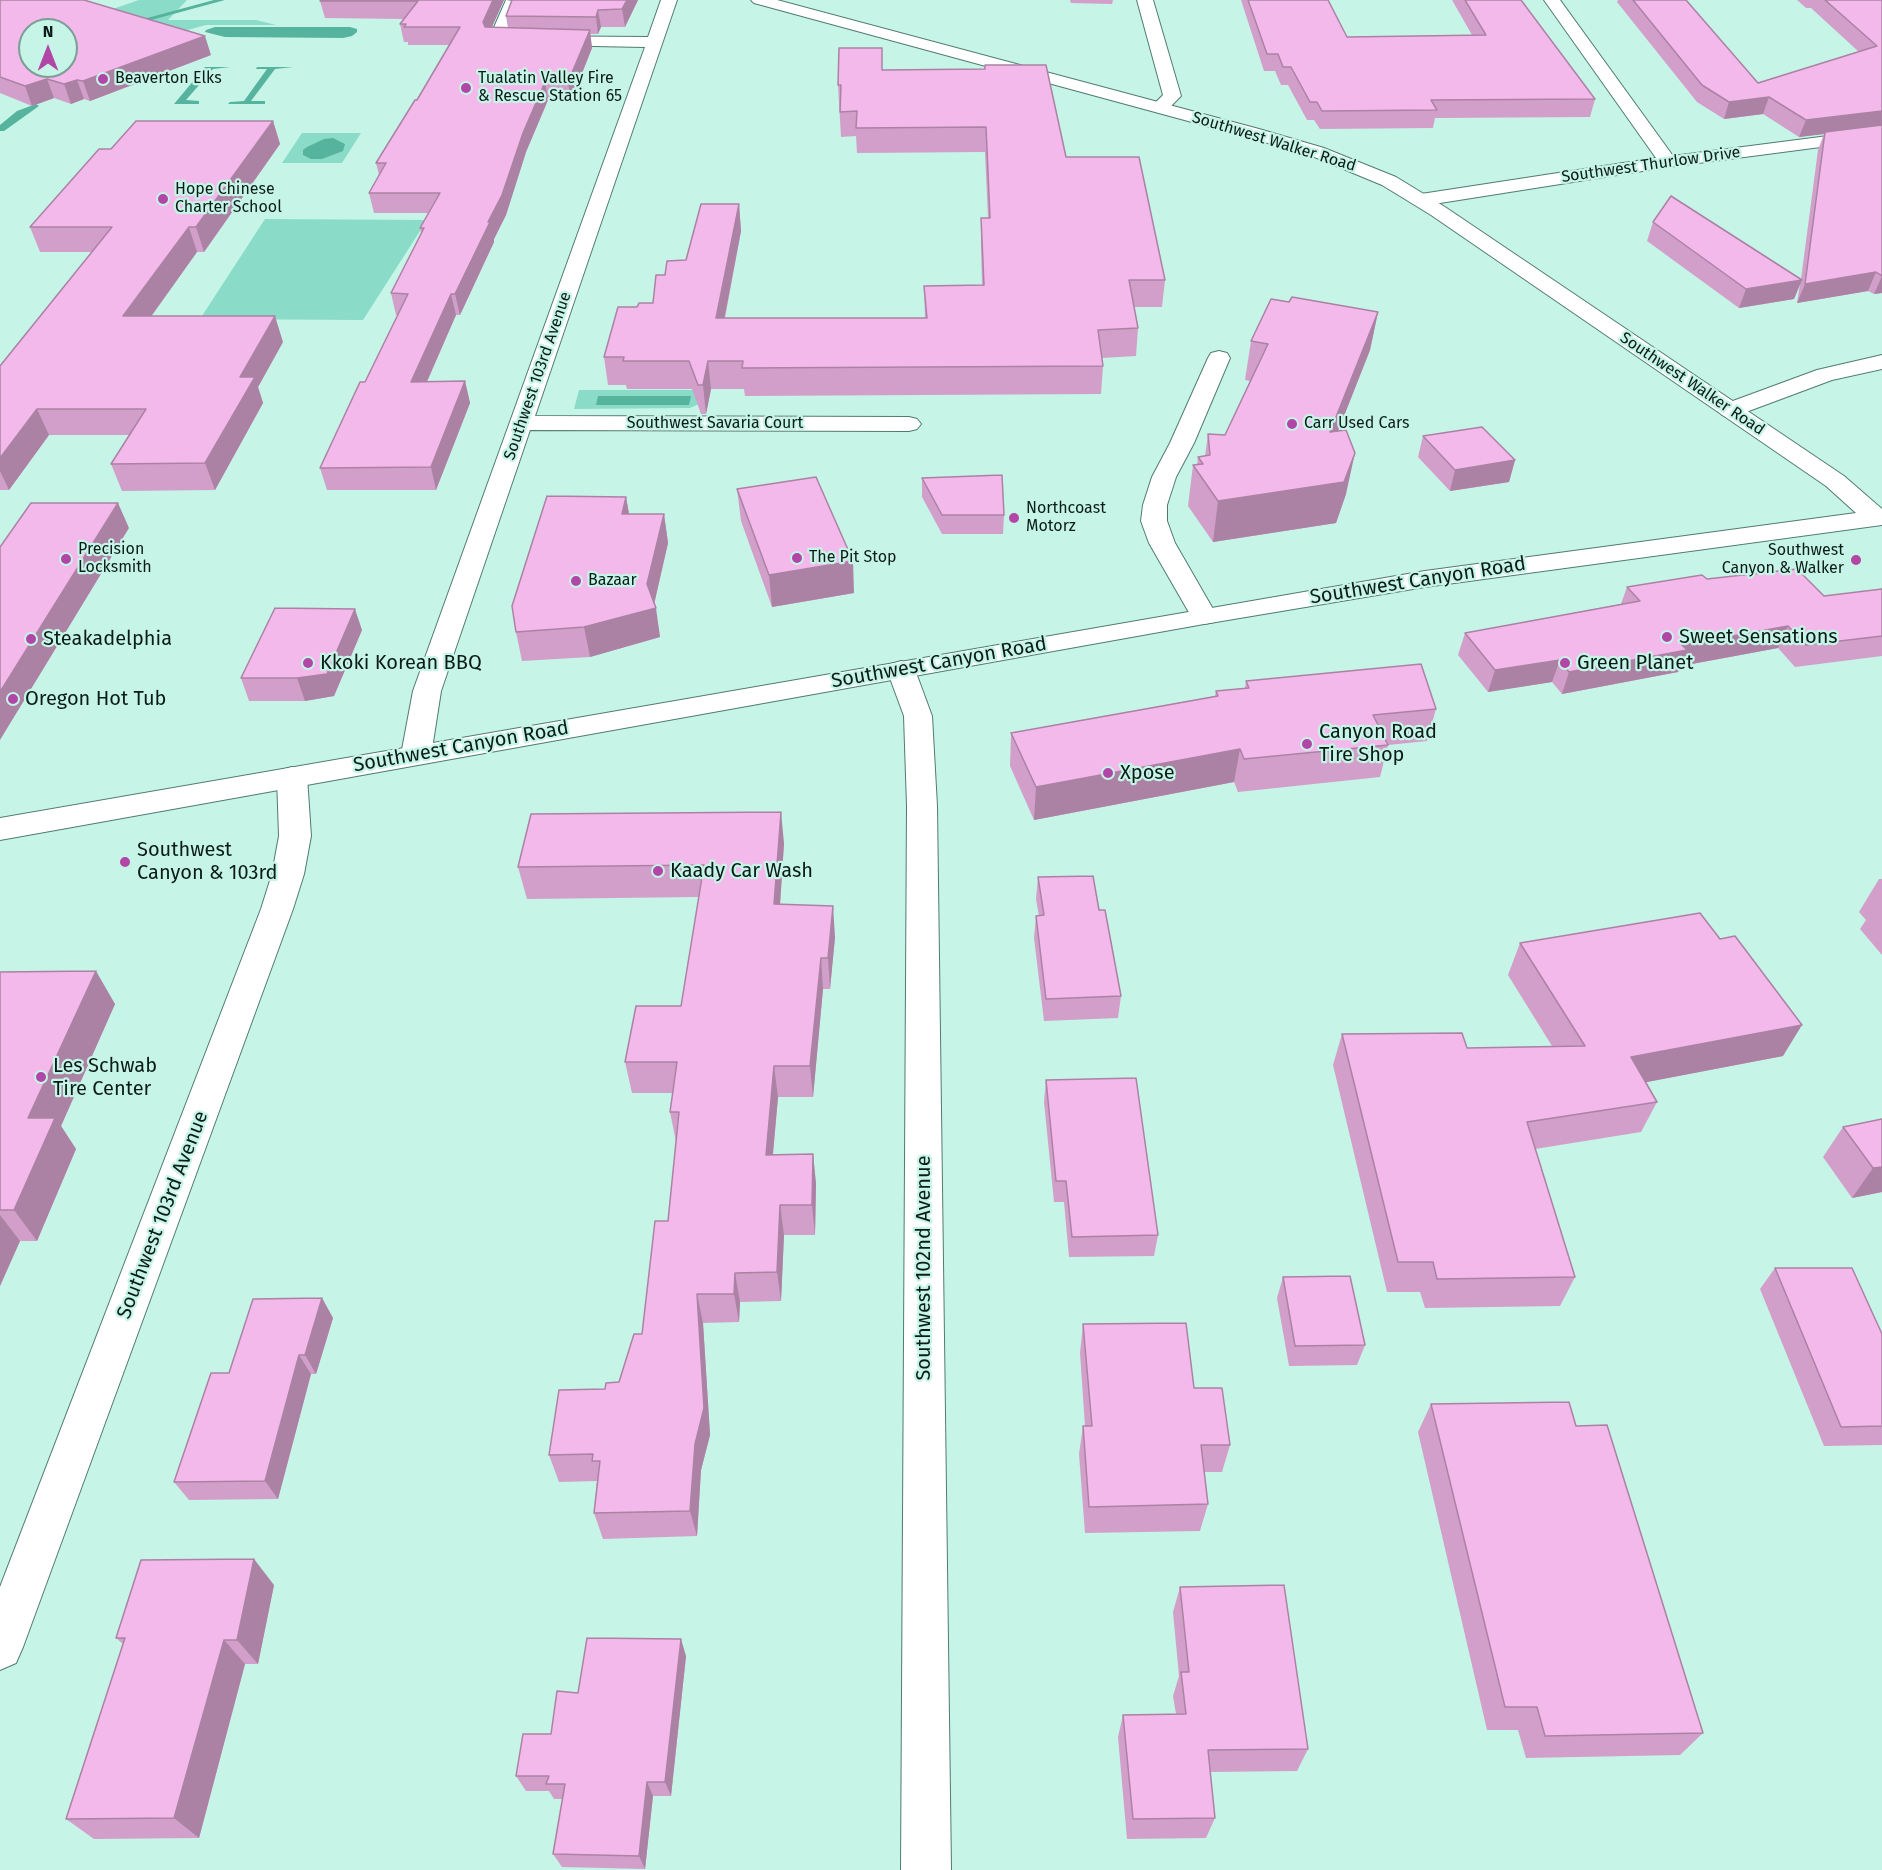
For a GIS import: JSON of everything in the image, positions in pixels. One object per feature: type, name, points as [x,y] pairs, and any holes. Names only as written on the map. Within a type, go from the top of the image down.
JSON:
[{"type":"street","name":"Southwest 103rd Avenue","points":[[416,755],[427,691],[669,0]]},
{"type":"street","name":"Southwest Walker Road","points":[[759,0],[1160,107],[1318,152],[1389,181],[1421,200],[1835,481],[1879,518]]},
{"type":"street","points":[[1145,0],[1172,96],[1160,107]]},
{"type":"street","points":[[1552,0],[1668,162]]},
{"type":"street","points":[[512,2],[495,41],[654,42]]},
{"type":"street","name":"Southwest Thurlow Drive","points":[[1421,200],[1668,162],[1882,134]]},
{"type":"street","points":[[1204,616],[1162,543],[1154,521],[1155,505],[1164,477],[1182,443],[1219,358]]},
{"type":"street","points":[[1730,410],[1825,375],[1882,362]]},
{"type":"street","name":"Southwest Savaria Court","points":[[521,423],[909,424]]},
{"type":"street","name":"Southwest Canyon Road","points":[[0,829],[1204,616],[1481,570],[1879,518]]},
{"type":"street","name":"Southwest 102nd Avenue","points":[[901,670],[918,716],[922,807],[926,1870]]},
{"type":"street","name":"Southwest 103rd Avenue","points":[[0,1647],[277,909],[288,874],[295,836],[292,777]]},
{"type":"shaded area","points":[[139,0],[187,0],[168,20],[256,20],[276,25],[206,25],[78,60],[78,18],[66,18],[104,12]]},
{"type":"shaded area","points":[[215,27],[350,27],[357,29],[357,32],[343,38],[225,37],[205,32]]},
{"type":"shaded area","points":[[18,28],[18,76],[0,44]]},
{"type":"shaded area","points":[[205,67],[230,67],[213,69],[186,100],[199,101],[199,104],[174,104]]},
{"type":"shaded area","points":[[257,67],[293,67],[275,69],[251,101],[265,101],[265,104],[228,104],[244,101],[267,69],[256,69]]},
{"type":"shaded area","points":[[36,104],[39,106],[4,131],[0,131],[0,125],[17,111]]},
{"type":"shaded area","points":[[302,133],[361,133],[342,163],[282,163]]},
{"type":"shaded area","points":[[333,138],[345,144],[343,151],[322,159],[311,159],[303,155],[303,150],[307,147],[324,139]]},
{"type":"shaded area","points":[[265,219],[427,220],[363,320],[200,319]]},
{"type":"shaded area","points":[[579,390],[702,390],[699,404],[690,408],[574,409]]},
{"type":"shaded area","points":[[598,396],[691,396],[689,405],[596,405]]},
{"type":"building","points":[[0,0],[84,0],[205,36],[83,81],[77,80],[64,84],[47,79],[25,86],[0,77]]},
{"type":"building","points":[[321,0],[493,0],[483,22],[485,27],[590,30],[568,82],[545,82],[523,133],[502,195],[488,222],[490,222],[455,294],[451,294],[411,382],[465,381],[431,467],[320,468],[360,382],[365,382],[408,294],[391,293],[424,228],[420,228],[440,193],[369,193],[386,163],[376,163],[460,27],[404,27],[406,24],[400,24],[418,1]]},
{"type":"building","points":[[512,0],[627,0],[622,9],[598,10],[596,17],[506,16]]},
{"type":"building","points":[[1248,0],[1328,0],[1347,37],[1486,35],[1465,0],[1521,0],[1595,99],[1431,100],[1437,110],[1322,111],[1317,102],[1310,102],[1291,67],[1283,67],[1278,54],[1267,54]]},
{"type":"building","points":[[1633,0],[1686,0],[1758,83],[1877,46],[1825,0],[1882,0],[1882,111],[1806,120],[1769,97],[1729,102],[1702,85]]},
{"type":"building","points":[[839,48],[882,48],[882,70],[985,69],[985,65],[1046,65],[1066,157],[1139,157],[1165,280],[1129,280],[1138,328],[1098,330],[1103,366],[742,368],[743,361],[708,361],[703,385],[698,385],[689,361],[623,361],[624,357],[604,357],[618,307],[637,307],[639,303],[653,303],[656,275],[665,275],[667,261],[686,260],[701,204],[739,204],[716,318],[927,318],[924,286],[984,285],[981,218],[990,218],[986,127],[856,128],[857,111],[840,112]]},
{"type":"building","points":[[136,121],[273,121],[196,227],[189,227],[123,316],[275,316],[240,377],[255,377],[205,463],[111,464],[146,409],[37,409],[0,458],[0,366],[112,227],[30,227],[99,149],[111,149]]},
{"type":"building","points":[[1882,125],[1882,276],[1876,272],[1805,284],[1825,132]]},
{"type":"building","points":[[1671,196],[1802,280],[1746,289],[1653,222]]},
{"type":"building","name":"Carr Used Cars","points":[[1292,297],[1378,312],[1330,432],[1346,430],[1355,453],[1344,482],[1218,501],[1193,465],[1203,464],[1198,457],[1210,455],[1208,434],[1225,435],[1268,344],[1251,341],[1271,299],[1289,302]]},
{"type":"building","points":[[1482,427],[1515,460],[1455,470],[1423,436]]},
{"type":"building","points":[[1002,475],[1004,515],[942,515],[922,478]]},
{"type":"building","points":[[816,477],[853,561],[769,575],[737,489]]},
{"type":"building","points":[[547,496],[626,497],[622,514],[664,514],[647,584],[656,608],[584,627],[516,632],[512,606]]},
{"type":"building","points":[[31,503],[118,503],[0,692],[0,547]]},
{"type":"building","points":[[1797,569],[1824,596],[1882,589],[1882,636],[1806,645],[1788,626],[1682,645],[1687,650],[1569,672],[1560,660],[1495,670],[1465,633],[1640,601],[1627,587],[1702,575],[1707,579]]},
{"type":"building","points":[[275,608],[355,609],[327,674],[297,678],[241,678]]},
{"type":"building","points":[[1421,664],[1436,709],[1373,715],[1388,745],[1244,759],[1240,749],[1036,787],[1011,733],[1218,696],[1216,691],[1249,688],[1246,681]]},
{"type":"building","points":[[781,812],[774,904],[833,906],[828,958],[821,958],[810,1066],[774,1066],[766,1155],[813,1154],[812,1205],[780,1205],[777,1272],[735,1273],[734,1294],[697,1294],[704,1408],[695,1444],[690,1511],[594,1513],[600,1461],[592,1461],[593,1454],[549,1455],[559,1390],[605,1389],[606,1383],[619,1382],[634,1334],[642,1334],[655,1221],[668,1221],[679,1112],[670,1112],[677,1062],[625,1062],[636,1006],[681,1006],[704,865],[518,867],[531,814]]},
{"type":"building","points":[[1093,876],[1099,910],[1105,910],[1121,996],[1046,999],[1036,916],[1044,915],[1038,877]]},
{"type":"building","points":[[1700,913],[1720,939],[1735,936],[1802,1025],[1631,1057],[1657,1102],[1527,1122],[1575,1277],[1437,1279],[1433,1262],[1398,1262],[1342,1034],[1462,1033],[1467,1048],[1585,1046],[1520,943]]},
{"type":"building","points":[[96,971],[28,1118],[55,1118],[14,1210],[0,1210],[0,972]]},
{"type":"building","points":[[1136,1078],[1158,1235],[1072,1237],[1066,1181],[1056,1181],[1046,1080]]},
{"type":"building","points":[[1882,1119],[1882,1167],[1873,1168],[1843,1127]]},
{"type":"building","points":[[1775,1268],[1852,1268],[1882,1334],[1882,1426],[1841,1427]]},
{"type":"building","points":[[1350,1276],[1365,1345],[1295,1346],[1283,1277]]},
{"type":"building","points":[[322,1298],[305,1355],[299,1355],[265,1481],[174,1482],[211,1373],[229,1373],[253,1299]]},
{"type":"building","points":[[1186,1323],[1194,1388],[1222,1388],[1230,1445],[1201,1445],[1208,1504],[1089,1507],[1083,1426],[1092,1426],[1083,1324]]},
{"type":"building","points":[[1569,1402],[1576,1426],[1607,1425],[1703,1733],[1545,1736],[1537,1707],[1505,1707],[1431,1404]]},
{"type":"building","points":[[254,1559],[237,1640],[224,1640],[174,1818],[66,1819],[125,1638],[116,1638],[141,1560]]},
{"type":"building","points":[[1284,1585],[1308,1749],[1208,1750],[1215,1818],[1133,1819],[1123,1715],[1186,1714],[1181,1672],[1189,1672],[1180,1587]]},
{"type":"building","points":[[587,1638],[681,1639],[665,1782],[647,1782],[639,1856],[553,1854],[565,1784],[546,1784],[549,1776],[516,1776],[523,1734],[551,1734],[557,1691],[578,1693]]},
{"type":"waterway","points":[[129,24],[222,0]]},
{"type":"place","name":"Beaverton Elks","points":[[103,79]]},
{"type":"place","name":"Tualatin Valley Fire & Rescue Station 65","points":[[466,88]]},
{"type":"place","name":"Hope Chinese Charter School","points":[[163,199]]},
{"type":"place","name":"Carr Used Cars","points":[[1292,424]]},
{"type":"place","name":"Northcoast Motorz","points":[[1014,518]]},
{"type":"place","name":"The Pit Stop","points":[[797,558]]},
{"type":"place","name":"Precision Locksmith","points":[[66,559]]},
{"type":"place","name":"Southwest Canyon & Walker","points":[[1856,560]]},
{"type":"place","name":"Bazaar","points":[[576,581]]},
{"type":"place","name":"Sweet Sensations","points":[[1667,637]]},
{"type":"place","name":"Steakadelphia","points":[[31,639]]},
{"type":"place","name":"Kkoki Korean BBQ","points":[[308,663]]},
{"type":"place","name":"Green Planet","points":[[1565,663]]},
{"type":"place","name":"Oregon Hot Tub","points":[[13,699]]},
{"type":"place","name":"Canyon Road Tire Shop","points":[[1307,744]]},
{"type":"place","name":"Xpose","points":[[1108,773]]},
{"type":"place","name":"Southwest Canyon & 103rd","points":[[125,862]]},
{"type":"place","name":"Kaady Car Wash","points":[[658,871]]},
{"type":"place","name":"Les Schwab Tire Center","points":[[41,1077]]}]
